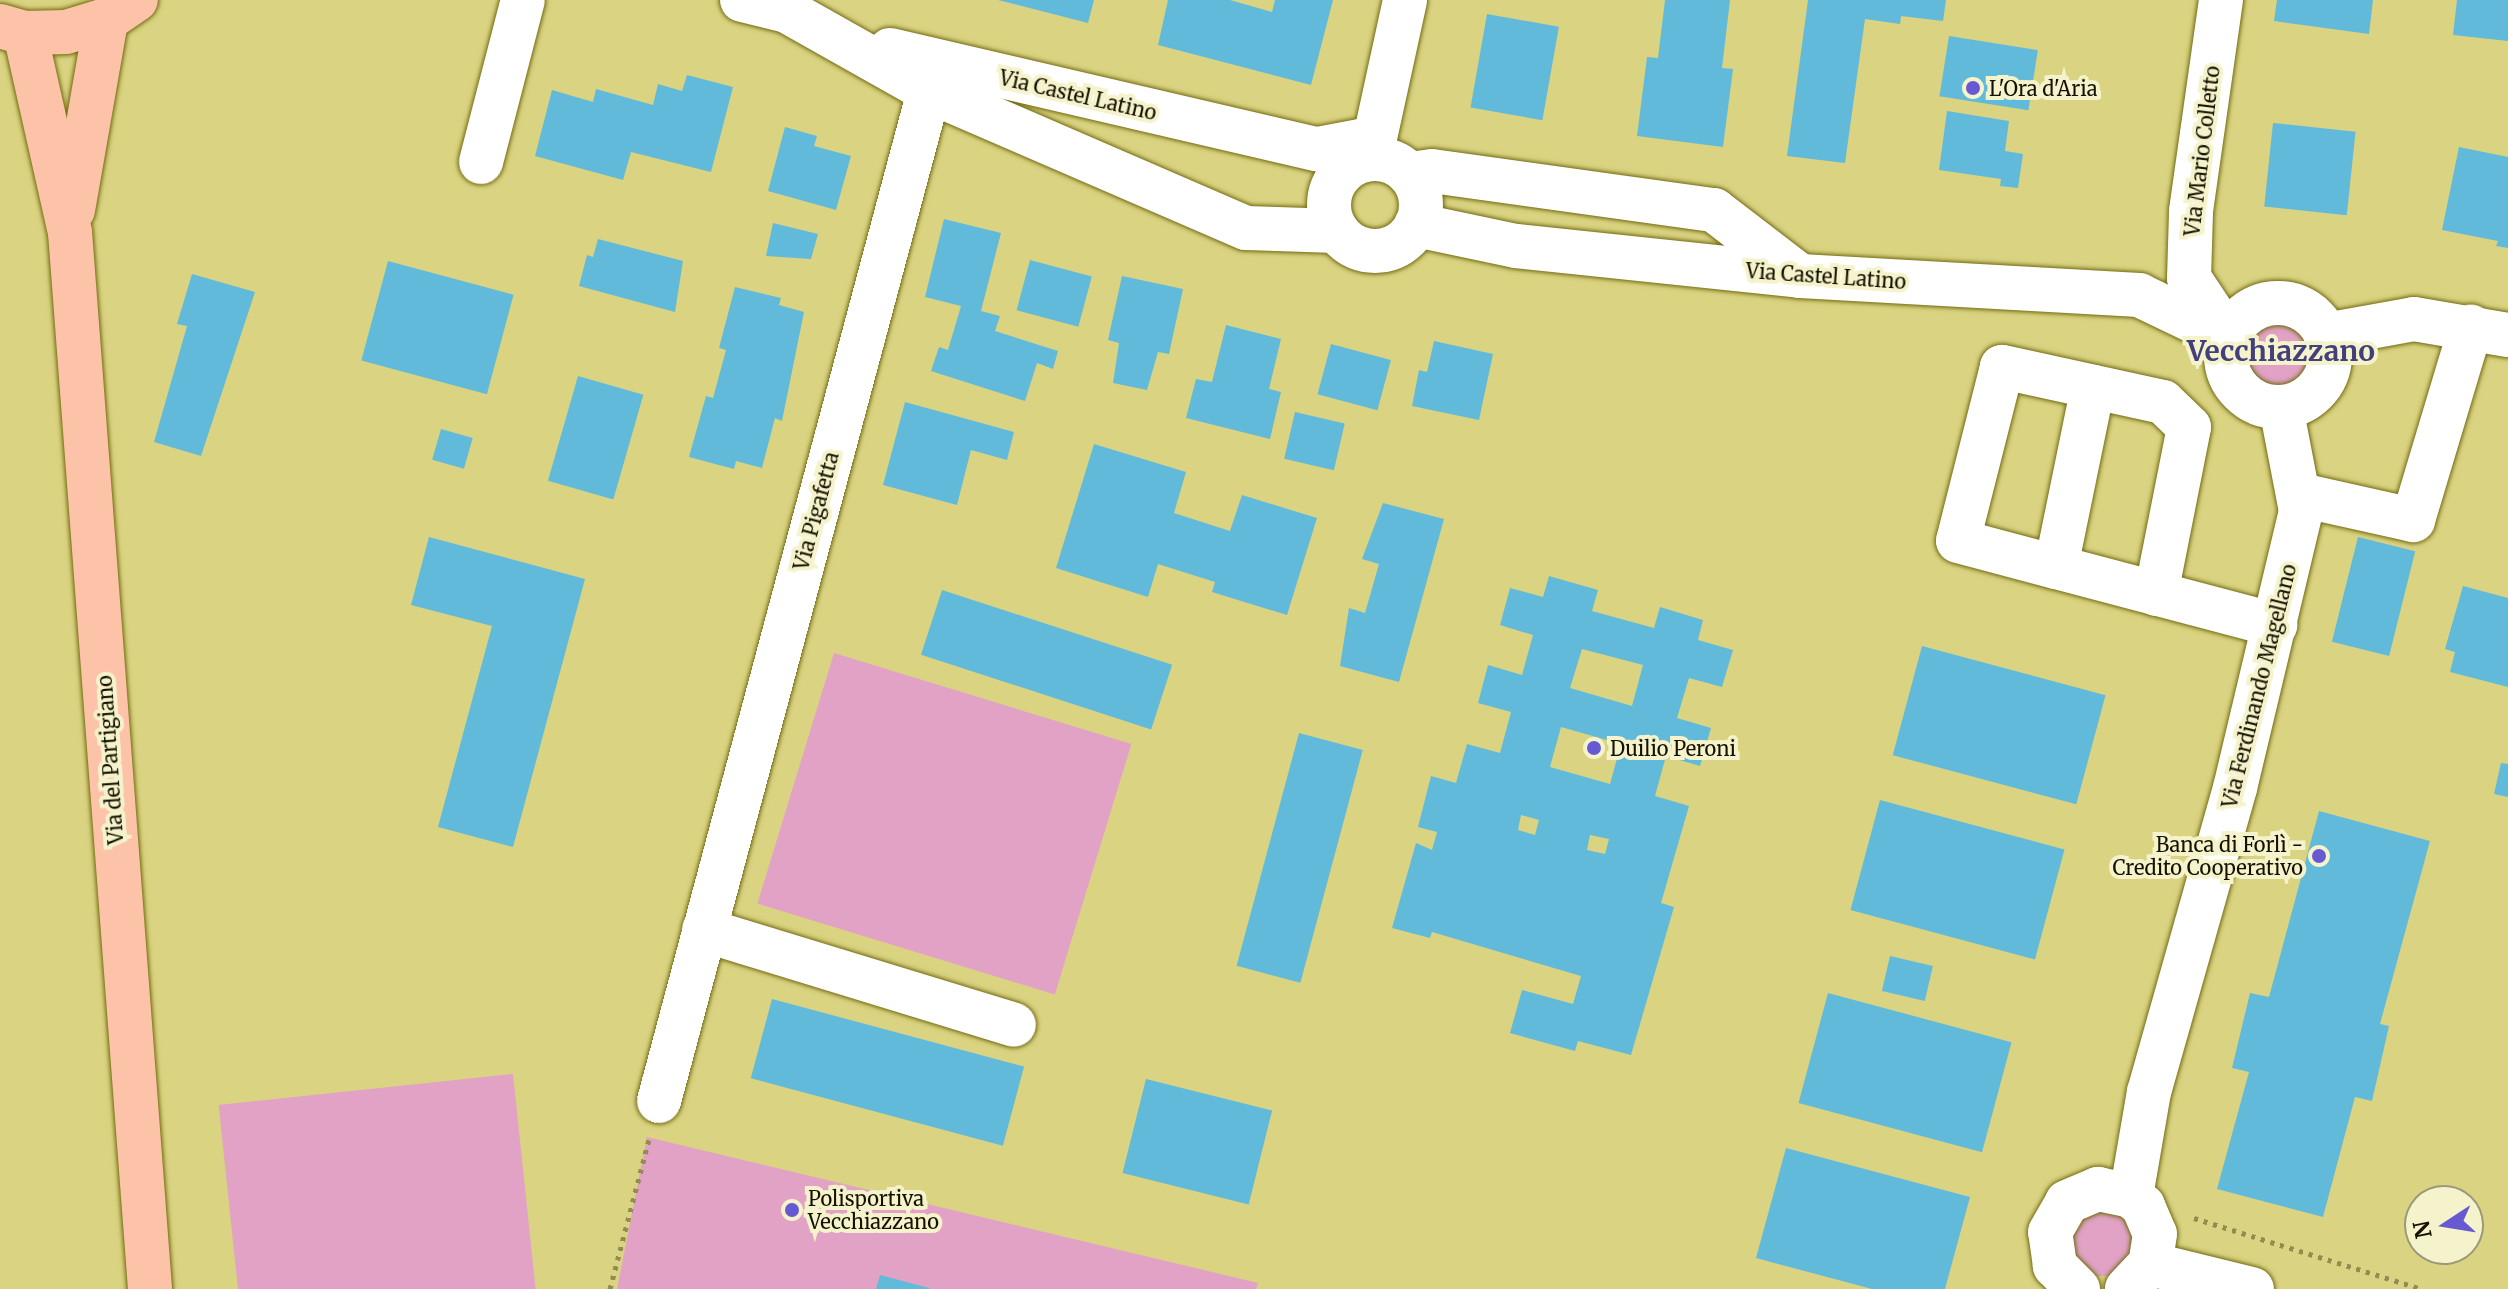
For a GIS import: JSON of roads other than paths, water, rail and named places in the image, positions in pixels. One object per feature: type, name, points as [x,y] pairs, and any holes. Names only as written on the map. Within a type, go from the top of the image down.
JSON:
[{"type":"main road","points":[[13,30],[66,32],[121,10]]},
{"type":"main road","name":"Via del Partigiano","points":[[70,232],[121,10]]},
{"type":"main road","name":"Via del Partigiano","points":[[13,30],[70,232],[150,1289]]},
{"type":"street","points":[[481,162],[523,0]]},
{"type":"street","name":"Via Castel Latino","points":[[742,0],[787,11],[902,55],[1317,149],[1369,149]]},
{"type":"street","points":[[1369,149],[1409,174],[1420,198],[1416,225],[1393,247],[1378,251],[1348,242],[1333,215],[1340,175],[1369,149],[1405,0]]},
{"type":"street","name":"Via Mario Colletto","points":[[2221,0],[2191,212],[2189,278],[2229,338]]},
{"type":"street","name":"Via Castel Latino","points":[[787,11],[929,91],[1166,197],[1333,215]]},
{"type":"street","name":"Via Pigafetta","points":[[659,1101],[929,91]]},
{"type":"street","points":[[1409,174],[1432,171],[1714,210],[1800,276]]},
{"type":"street","name":"Via Castel Latino","points":[[1416,225],[1516,246],[1800,276],[2139,295],[2229,338]]},
{"type":"street","points":[[2286,303],[2317,320],[2326,335],[2330,351],[2322,382],[2311,395],[2281,407],[2264,405],[2237,386],[2229,371],[2229,338],[2251,310],[2286,303]]},
{"type":"street","points":[[2301,495],[2413,520],[2489,331],[2414,319],[2326,335]]},
{"type":"street","points":[[2156,594],[2189,427],[2163,402],[2002,367],[1958,541],[2156,594],[2275,625]]},
{"type":"street","points":[[2056,567],[2093,387]]},
{"type":"street","name":"Via Ferdinando Magellano","points":[[2131,1196],[2149,1092],[2235,788],[2301,511],[2301,495],[2281,407]]},
{"type":"street","points":[[704,930],[1014,1025]]},
{"type":"street","points":[[2078,1289],[2055,1266],[2050,1249],[2056,1216],[2081,1193],[2098,1189],[2131,1196],[2151,1219],[2155,1250],[2138,1277],[2252,1289]]},
{"type":"place","name":"L'Ora d'Aria","points":[[1973,88]]},
{"type":"place","name":"Duilio Peroni","points":[[1594,748]]},
{"type":"place","name":"Banca di Forlì - Credito Cooperativo","points":[[2319,856]]},
{"type":"place","name":"Polisportiva Vecchiazzano","points":[[792,1210]]},
{"type":"district","name":"Vecchiazzano","points":[[2281,351]]}]
